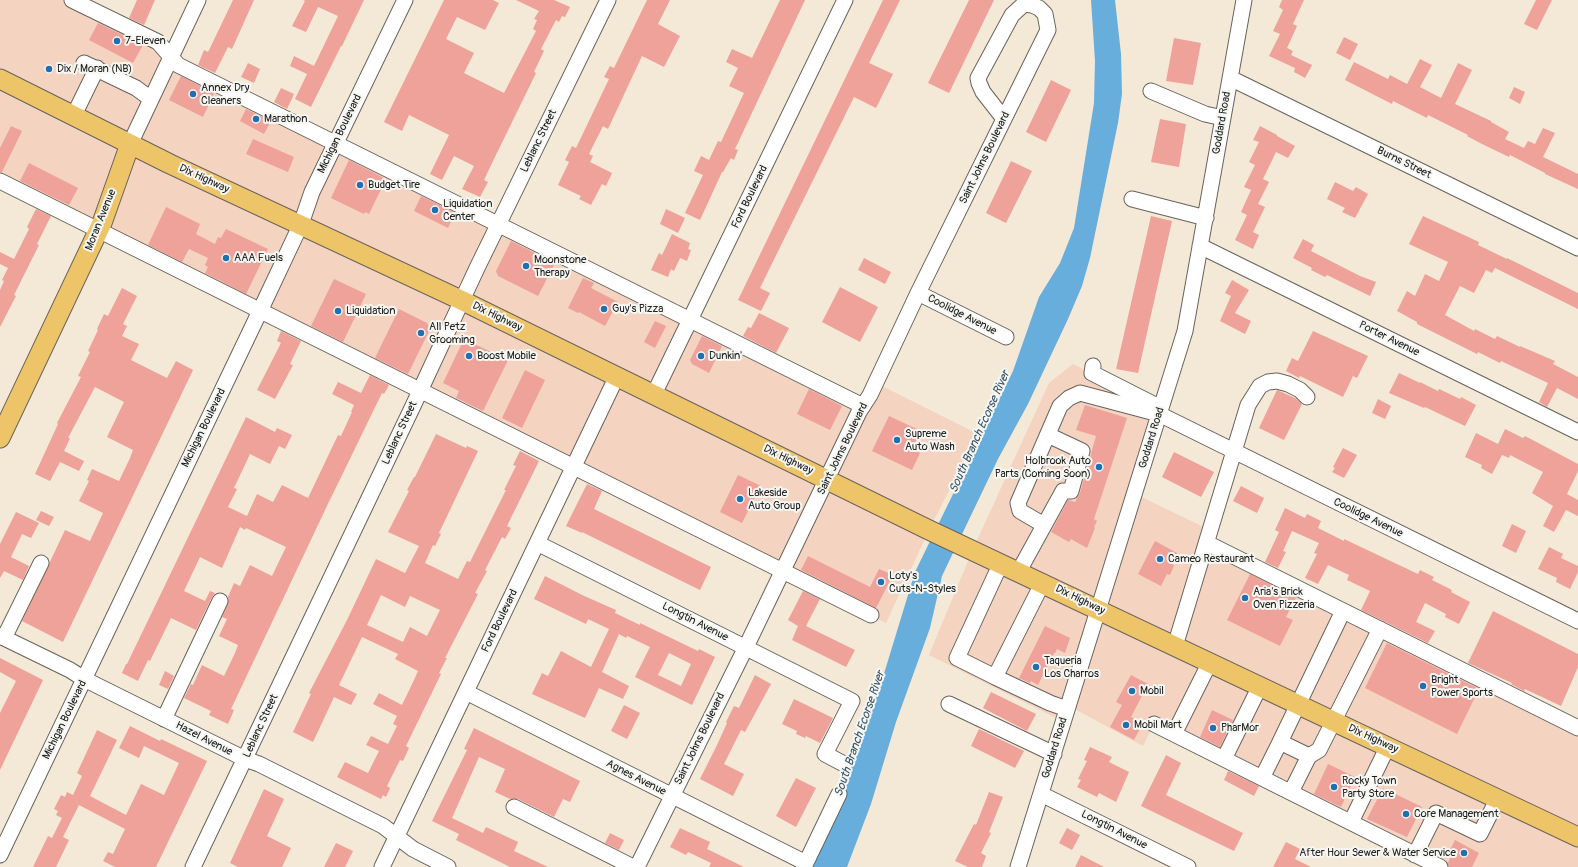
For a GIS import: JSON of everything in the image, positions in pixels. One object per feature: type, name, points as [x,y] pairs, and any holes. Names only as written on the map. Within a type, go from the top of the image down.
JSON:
[{"type":"main road","name":"Dix Highway","points":[[0,79],[130,144],[463,301],[828,479],[929,530],[1019,571],[1578,837]]},
{"type":"main road","name":"Moran Avenue","points":[[0,438],[99,230],[130,144]]},
{"type":"street","points":[[72,0],[158,42],[171,55],[178,65],[863,406]]},
{"type":"street","name":"Moran Avenue","points":[[130,144],[198,0]]},
{"type":"street","name":"Michigan Boulevard","points":[[0,855],[260,311],[301,224],[312,192],[405,0]]},
{"type":"street","name":"Leblanc Street","points":[[194,867],[463,301],[477,268],[608,0]]},
{"type":"street","name":"Ford Boulevard","points":[[654,394],[845,0]]},
{"type":"street","name":"Goddard Road","points":[[1018,867],[1185,331],[1244,0]]},
{"type":"street","name":"Saint Johns Boulevard","points":[[637,867],[783,572],[863,406],[870,396],[918,293],[1048,30],[1048,22],[1044,14],[1039,8],[1032,5],[1024,4],[1012,15],[978,78],[983,92],[1004,119]]},
{"type":"street","points":[[74,116],[90,66],[136,88],[151,99]]},
{"type":"street","name":"Burns Street","points":[[1230,78],[1578,248]]},
{"type":"street","points":[[1151,91],[1205,114],[1223,118]]},
{"type":"street","points":[[0,181],[870,615]]},
{"type":"street","points":[[1132,199],[1206,218]]},
{"type":"street","name":"Porter Avenue","points":[[1200,246],[1578,432]]},
{"type":"street","name":"Coolidge Avenue","points":[[918,293],[1006,337]]},
{"type":"street","points":[[1094,366],[1092,373],[1160,411]]},
{"type":"street","name":"Ford Boulevard","points":[[382,867],[617,376]]},
{"type":"street","points":[[1175,646],[1248,405],[1260,386],[1268,382],[1277,381],[1288,384],[1300,390],[1307,397]]},
{"type":"street","points":[[1044,525],[1020,511],[1018,503],[1060,406],[1069,398],[1080,393],[1160,411]]},
{"type":"street","name":"Coolidge Avenue","points":[[1160,411],[1234,452],[1578,621]]},
{"type":"street","points":[[1019,571],[1063,491],[1071,491],[1082,451],[1048,435]]},
{"type":"street","name":"Longtin Avenue","points":[[537,543],[852,701],[826,754],[844,764]]},
{"type":"street","points":[[1207,543],[1578,728]]},
{"type":"street","points":[[2,637],[41,563]]},
{"type":"street","points":[[1001,563],[957,658],[1050,703],[1067,709]]},
{"type":"street","points":[[995,677],[1042,582]]},
{"type":"street","points":[[164,719],[220,601]]},
{"type":"street","points":[[1262,778],[1344,611]]},
{"type":"street","points":[[1291,792],[1309,756],[1319,750],[1380,629]]},
{"type":"street","name":"Hazel Avenue","points":[[2,637],[70,670],[84,679],[245,760],[259,764],[383,826],[413,849],[448,867]]},
{"type":"street","points":[[1174,734],[1210,662]]},
{"type":"street","points":[[1224,759],[1260,686]]},
{"type":"street","name":"Agnes Avenue","points":[[466,692],[805,865]]},
{"type":"street","points":[[949,704],[1054,754]]},
{"type":"street","points":[[1154,724],[1440,867]]},
{"type":"street","points":[[1280,742],[1309,756]]},
{"type":"street","points":[[1351,822],[1388,746]]},
{"type":"street","points":[[805,865],[839,794]]},
{"type":"street","name":"Longtin Avenue","points":[[1041,794],[1188,867]]},
{"type":"street","points":[[1416,855],[1436,813],[1480,834],[1498,798]]},
{"type":"street","points":[[514,808],[633,867]]},
{"type":"shaded area","points":[[0,0],[72,0],[171,55],[863,406],[876,383],[978,434],[929,530],[886,623],[0,181]]},
{"type":"shaded area","points":[[1073,364],[1161,408],[1135,494],[1210,530],[1207,543],[1578,728],[1578,867],[1440,867],[1154,724],[1143,746],[1069,706],[1064,722],[929,655],[973,549],[1049,383]]},
{"type":"water","points":[[1091,0],[1115,0],[1121,54],[1122,94],[1118,123],[1090,258],[1082,286],[1028,404],[998,459],[942,576],[930,628],[896,722],[871,804],[847,867],[812,867],[854,763],[883,677],[915,572],[1013,371],[1039,297],[1060,263],[1074,228],[1094,103],[1095,61]]},
{"type":"building","points":[[137,0],[155,0],[144,25],[129,18]]},
{"type":"building","points":[[233,0],[254,0],[232,49],[228,47],[215,73],[198,65],[204,50],[208,52]]},
{"type":"building","points":[[303,0],[364,0],[311,107],[295,99],[307,74],[290,66],[294,56],[314,66],[338,16],[318,7],[306,32],[292,26],[305,1]]},
{"type":"building","points":[[444,0],[493,0],[499,3],[485,30],[457,17],[446,39],[474,53],[464,73],[504,93],[536,31],[533,29],[537,20],[534,19],[539,11],[516,0],[554,0],[570,7],[565,17],[562,16],[559,22],[556,20],[541,49],[544,51],[534,72],[536,73],[484,180],[488,182],[480,197],[462,189],[474,166],[454,156],[442,180],[430,174],[449,135],[409,115],[402,131],[384,122]]},
{"type":"building","points":[[647,0],[670,0],[658,24],[680,36],[664,67],[642,56],[608,129],[603,126],[589,154],[593,156],[590,162],[612,173],[606,186],[602,184],[591,205],[579,199],[581,196],[558,185],[569,162],[565,160],[572,146],[576,148],[609,79],[604,77],[610,66],[614,68]]},
{"type":"building","points":[[780,0],[805,0],[735,149],[738,150],[734,160],[731,158],[722,172],[700,220],[685,213],[703,175],[694,171],[701,156],[709,160],[718,141],[721,142],[744,93],[729,86],[738,68],[726,62],[732,49],[752,58]]},
{"type":"building","points":[[883,0],[900,0],[869,63],[893,74],[876,108],[854,97],[760,288],[770,293],[761,311],[738,300]]},
{"type":"building","points":[[969,0],[994,0],[949,93],[928,83]]},
{"type":"building","points":[[1282,0],[1304,0],[1293,24],[1297,26],[1287,48],[1293,51],[1291,55],[1312,65],[1305,78],[1294,72],[1295,68],[1269,56],[1280,34],[1273,31],[1283,10],[1279,7]]},
{"type":"building","points":[[1536,0],[1552,0],[1537,30],[1524,24]]},
{"type":"building","name":"7-Eleven","points":[[98,23],[143,45],[133,63],[89,40]]},
{"type":"building","points":[[1344,37],[1358,44],[1350,60],[1336,53]]},
{"type":"building","points":[[1174,38],[1201,43],[1193,85],[1166,81]]},
{"type":"building","points":[[1420,59],[1432,65],[1420,87],[1441,98],[1458,63],[1472,70],[1455,104],[1491,121],[1509,132],[1505,139],[1524,148],[1528,141],[1535,144],[1543,128],[1555,133],[1543,157],[1578,174],[1578,189],[1545,174],[1510,155],[1509,157],[1480,143],[1467,136],[1468,135],[1428,115],[1427,118],[1393,101],[1392,104],[1345,80],[1354,62],[1388,79],[1390,75],[1407,84]]},
{"type":"building","points":[[248,63],[260,69],[254,83],[241,77]]},
{"type":"building","name":"Annex Dry Cleaners","points":[[181,76],[214,93],[203,117],[169,100]]},
{"type":"building","points":[[1051,80],[1071,90],[1046,142],[1026,132]]},
{"type":"building","points":[[1514,87],[1525,92],[1520,104],[1509,98]]},
{"type":"building","points":[[281,88],[294,94],[287,109],[274,102]]},
{"type":"building","name":"Marathon","points":[[246,109],[271,121],[264,134],[240,121]]},
{"type":"building","points":[[1160,119],[1186,124],[1179,167],[1151,162]]},
{"type":"building","points":[[11,126],[22,131],[2,172],[0,172],[0,148]]},
{"type":"building","points":[[1260,126],[1295,146],[1288,158],[1276,152],[1263,179],[1269,182],[1258,204],[1265,207],[1253,232],[1259,235],[1253,249],[1235,240],[1247,215],[1241,212],[1251,190],[1244,187],[1255,165],[1249,162],[1259,142],[1253,140]]},
{"type":"building","points":[[253,139],[294,157],[288,172],[246,154]]},
{"type":"building","name":"Budget Tire","points":[[349,160],[386,179],[369,214],[365,212],[364,214],[331,198]]},
{"type":"building","points":[[1011,161],[1032,171],[1006,223],[986,213]]},
{"type":"building","points":[[29,163],[78,188],[69,205],[20,181]]},
{"type":"building","points":[[1335,182],[1353,191],[1356,187],[1368,194],[1355,218],[1342,212],[1345,208],[1327,199]]},
{"type":"building","name":"Liquidation Center","points":[[421,196],[455,213],[448,228],[414,211]]},
{"type":"building","points":[[166,207],[200,224],[196,234],[215,244],[218,237],[221,238],[226,229],[268,249],[246,294],[205,273],[208,267],[205,265],[208,258],[189,249],[182,262],[148,245]]},
{"type":"building","points":[[36,209],[51,216],[37,244],[39,245],[14,295],[16,296],[0,327],[0,290],[4,281],[2,280],[8,268],[0,264],[0,252],[14,259],[29,229],[27,227]]},
{"type":"building","points":[[666,209],[685,218],[678,233],[660,224]]},
{"type":"building","points":[[1151,216],[1172,221],[1138,373],[1116,369]]},
{"type":"building","points":[[1423,216],[1479,242],[1478,245],[1578,293],[1578,309],[1495,268],[1492,273],[1486,270],[1474,293],[1460,286],[1445,315],[1474,331],[1475,329],[1495,339],[1497,336],[1555,361],[1553,364],[1578,377],[1578,399],[1557,388],[1547,407],[1539,402],[1548,383],[1501,361],[1500,363],[1478,352],[1477,354],[1417,324],[1417,322],[1397,311],[1407,291],[1415,296],[1425,274],[1439,281],[1448,262],[1409,244]]},
{"type":"building","points":[[672,234],[690,243],[688,249],[691,250],[687,261],[680,258],[674,271],[671,269],[668,277],[651,270],[659,253],[662,255]]},
{"type":"building","points":[[1303,239],[1314,245],[1311,251],[1360,276],[1376,282],[1370,296],[1327,275],[1325,277],[1293,258]]},
{"type":"building","name":"Moonstone Therapy","points":[[511,241],[555,263],[538,296],[498,276],[496,271]]},
{"type":"building","points":[[864,258],[891,272],[885,284],[858,270]]},
{"type":"building","points":[[583,278],[594,283],[591,288],[618,302],[605,326],[579,312],[578,313],[568,308]]},
{"type":"building","name":"Liquidation","points":[[334,279],[366,294],[343,342],[311,326]]},
{"type":"building","points":[[1232,280],[1249,290],[1235,313],[1251,321],[1245,334],[1220,321],[1231,296],[1225,293]]},
{"type":"building","points":[[840,287],[878,307],[860,342],[822,322]]},
{"type":"building","points":[[122,288],[137,296],[123,324],[127,326],[122,336],[139,344],[131,360],[167,378],[176,361],[193,370],[63,642],[22,621],[65,530],[90,541],[103,513],[79,501],[89,481],[87,480],[92,469],[119,481],[130,458],[133,450],[107,437],[124,402],[95,387],[68,438],[70,438],[64,451],[84,461],[79,471],[60,462],[50,481],[35,474],[58,424],[57,423],[81,377],[78,376],[90,352],[88,351],[104,314],[108,316]]},
{"type":"building","points":[[399,309],[427,323],[430,329],[408,374],[375,358]]},
{"type":"building","points":[[759,313],[789,328],[776,353],[743,336],[748,327],[751,328]]},
{"type":"building","points":[[655,321],[666,326],[655,348],[644,342]]},
{"type":"building","points":[[281,331],[301,341],[290,364],[293,365],[275,399],[257,390],[281,343],[277,341]]},
{"type":"building","points":[[1313,331],[1368,356],[1357,378],[1353,376],[1343,397],[1300,376],[1299,378],[1286,371],[1292,358],[1298,361]]},
{"type":"building","points":[[702,336],[722,346],[709,373],[692,364],[690,360]]},
{"type":"building","points":[[468,341],[508,360],[483,411],[456,398],[459,391],[443,383],[462,343]]},
{"type":"building","points":[[525,370],[545,380],[522,428],[502,418]]},
{"type":"building","points":[[1399,373],[1438,391],[1439,389],[1460,399],[1461,397],[1476,405],[1465,426],[1425,407],[1424,408],[1389,393]]},
{"type":"building","points":[[370,375],[389,385],[384,394],[382,393],[326,508],[231,709],[234,710],[228,724],[209,715],[211,711],[184,698],[191,684],[193,685],[202,665],[224,676],[235,653],[238,645],[219,636],[227,619],[222,617],[228,604],[228,597],[234,583],[240,586],[250,565],[272,576],[286,547],[246,528],[245,530],[240,527],[222,568],[200,557],[184,591],[205,601],[210,591],[215,593],[196,630],[171,618],[150,661],[148,660],[138,681],[122,673],[246,417],[275,432],[277,428],[292,435],[285,449],[279,446],[270,464],[250,454],[234,488],[237,489],[228,507],[247,516],[257,494],[273,502],[282,485],[308,498],[338,435],[341,436],[354,405],[332,394],[338,382],[361,393]]},
{"type":"building","points":[[809,389],[842,406],[830,430],[797,414]]},
{"type":"building","points":[[1277,390],[1295,398],[1302,404],[1284,440],[1259,428]]},
{"type":"building","points":[[1378,399],[1391,406],[1385,419],[1372,413]]},
{"type":"building","name":"Holbrook Auto Parts (Coming Soon)","points":[[1085,405],[1127,418],[1094,519],[1097,521],[1087,548],[1071,539],[1069,542],[1051,532],[1068,500],[1075,502],[1080,493],[1096,436],[1076,430]]},
{"type":"building","name":"Supreme Auto Wash","points":[[889,416],[921,431],[912,449],[920,453],[912,470],[872,451]]},
{"type":"building","points":[[1505,429],[1523,438],[1525,436],[1578,464],[1578,471],[1567,494],[1578,500],[1578,516],[1566,510],[1554,532],[1543,526],[1553,506],[1532,493],[1543,472],[1510,455],[1509,458],[1502,455],[1492,474],[1481,468],[1482,465],[1465,457],[1476,433],[1498,444]]},
{"type":"building","points":[[436,434],[466,448],[467,446],[478,451],[439,533],[441,534],[435,546],[433,545],[425,563],[458,579],[467,561],[470,562],[506,490],[504,490],[516,466],[513,465],[520,451],[539,461],[507,526],[511,528],[505,539],[502,537],[485,570],[487,571],[475,593],[478,594],[445,658],[447,658],[439,673],[441,674],[406,746],[409,748],[403,761],[400,760],[387,786],[390,788],[386,797],[383,795],[381,799],[337,777],[345,762],[368,773],[379,751],[366,745],[371,736],[388,744],[397,726],[393,724],[397,716],[373,704],[379,693],[402,705],[418,671],[395,659],[398,654],[362,637],[339,685],[357,694],[351,705],[334,697],[313,742],[293,732],[311,694],[309,693],[347,620],[376,559],[405,573],[419,546],[388,532],[409,491],[407,490]],"holes":[[[381,595],[405,607],[410,596],[440,610],[427,636],[410,627],[403,642],[367,625]]]},
{"type":"building","points":[[1343,448],[1357,455],[1344,478],[1332,472]]},
{"type":"building","points":[[1174,452],[1214,472],[1201,497],[1162,477]]},
{"type":"building","name":"Lakeside Auto Group","points":[[738,475],[761,486],[742,523],[720,512]]},
{"type":"building","points":[[587,484],[602,491],[594,509],[711,567],[700,590],[582,532],[566,526]]},
{"type":"building","points":[[1241,486],[1264,498],[1257,513],[1233,501]]},
{"type":"building","points":[[1285,508],[1305,518],[1307,514],[1321,521],[1318,528],[1344,541],[1344,539],[1418,574],[1420,570],[1434,577],[1432,580],[1452,590],[1451,592],[1470,602],[1459,624],[1445,617],[1446,614],[1425,603],[1416,622],[1435,631],[1428,643],[1361,610],[1370,591],[1347,580],[1349,575],[1328,565],[1318,584],[1305,578],[1317,554],[1314,553],[1319,543],[1292,531],[1283,551],[1286,552],[1278,568],[1265,562],[1279,532],[1275,530]]},
{"type":"building","points":[[41,511],[54,517],[49,526],[36,520]]},
{"type":"building","points":[[16,512],[39,523],[31,538],[22,534],[11,557],[29,566],[23,580],[4,571],[0,578],[0,544]]},
{"type":"building","points":[[1512,524],[1526,531],[1516,553],[1502,546]]},
{"type":"building","name":"Cameo Restaurant","points":[[1155,541],[1177,553],[1172,564],[1174,566],[1170,575],[1167,574],[1161,586],[1138,574]]},
{"type":"building","points":[[1549,547],[1563,554],[1561,558],[1578,566],[1578,572],[1570,589],[1556,582],[1557,578],[1538,569]]},
{"type":"building","points":[[808,556],[870,587],[879,569],[893,575],[876,608],[801,570]]},
{"type":"building","points":[[1250,574],[1296,597],[1286,617],[1293,620],[1280,646],[1227,620]]},
{"type":"building","points":[[545,576],[616,610],[615,613],[640,625],[640,623],[698,651],[699,649],[715,657],[692,705],[635,677],[650,647],[627,636],[626,638],[619,634],[602,672],[629,686],[623,699],[599,688],[585,718],[532,694],[542,673],[548,676],[561,651],[591,667],[609,629],[588,619],[586,624],[534,599]],"holes":[[[669,653],[691,664],[681,686],[658,675]]]},
{"type":"building","points":[[803,591],[820,599],[806,626],[855,650],[846,667],[792,640],[798,626],[788,620]]},
{"type":"building","points":[[1493,611],[1578,654],[1578,667],[1561,706],[1525,689],[1524,691],[1511,684],[1512,683],[1468,663]]},
{"type":"building","name":"Taqueria Los Charros","points":[[1045,626],[1070,638],[1065,653],[1057,649],[1054,653],[1038,685],[1031,681],[1030,683],[1019,678]]},
{"type":"building","name":"Bright Power Sports","points":[[1387,643],[1479,689],[1457,734],[1365,688]]},
{"type":"building","points":[[0,658],[43,680],[0,770],[0,713],[16,681],[0,672]]},
{"type":"building","points":[[165,671],[174,676],[168,689],[159,685]]},
{"type":"building","points":[[755,675],[771,684],[745,732],[741,730],[724,764],[744,774],[733,796],[700,779],[734,706],[739,708]]},
{"type":"building","points":[[1131,675],[1148,684],[1131,717],[1143,723],[1134,740],[1110,727],[1122,705],[1116,702]]},
{"type":"building","points":[[991,692],[1036,714],[1027,731],[983,708]]},
{"type":"building","points":[[794,699],[833,718],[820,743],[806,736],[805,738],[796,734],[797,731],[782,724]]},
{"type":"building","points":[[624,705],[640,713],[627,739],[611,731]]},
{"type":"building","points":[[1212,710],[1233,720],[1220,747],[1200,737]]},
{"type":"building","points":[[130,726],[160,741],[161,739],[207,761],[156,867],[115,867],[103,861],[108,852],[113,854],[125,829],[79,805],[63,837],[69,840],[56,867],[33,867],[48,836],[52,838],[62,818],[56,815],[58,811],[54,809],[61,795],[65,797],[67,792],[73,795],[82,776],[77,773],[97,730],[117,740],[90,796],[126,815],[141,784],[164,795],[179,763],[144,746],[139,758],[119,748]]},
{"type":"building","points":[[474,728],[580,781],[570,802],[563,799],[554,817],[518,799],[510,799],[495,792],[505,769],[479,757],[452,818],[483,833],[486,827],[518,842],[514,851],[548,867],[510,867],[456,840],[459,834],[432,821],[467,750],[464,749]]},
{"type":"building","points":[[979,729],[1024,751],[1015,768],[971,746]]},
{"type":"building","points":[[1090,747],[1112,757],[1109,762],[1129,772],[1116,802],[1099,793],[1097,797],[1077,787],[1081,780],[1078,779],[1087,761],[1084,760]]},
{"type":"building","points":[[1166,755],[1181,763],[1166,795],[1243,833],[1234,851],[1141,806]]},
{"type":"building","name":"Rocky Town Party Store","points":[[1328,764],[1355,777],[1341,807],[1314,794]]},
{"type":"building","points":[[1228,771],[1259,786],[1254,796],[1224,780]]},
{"type":"building","points":[[796,778],[816,788],[796,827],[776,816]]},
{"type":"building","name":"Core Management","points":[[1383,788],[1422,807],[1407,837],[1367,819]]},
{"type":"building","points":[[264,789],[284,799],[267,836],[291,848],[282,867],[238,867],[230,863]]},
{"type":"building","points":[[989,792],[1003,797],[989,832],[991,833],[981,853],[986,856],[982,867],[968,867],[955,861],[974,824],[976,825]]},
{"type":"building","points":[[680,828],[710,842],[707,849],[744,867],[709,867],[711,863],[688,852],[686,855],[670,847]]},
{"type":"building","points":[[1067,828],[1080,835],[1072,850],[1059,843]]},
{"type":"building","points":[[610,833],[624,840],[619,850],[605,843]]},
{"type":"building","name":"After Hour Sewer & Water Service","points":[[1455,840],[1479,853],[1472,867],[1449,867],[1448,863],[1452,854],[1449,852]]},
{"type":"building","points":[[1286,842],[1300,849],[1295,859],[1311,867],[1273,867]]},
{"type":"building","points":[[336,843],[353,851],[345,867],[324,867]]},
{"type":"building","points":[[1081,855],[1104,867],[1075,867]]},
{"type":"place","name":"7-Eleven","points":[[117,41]]},
{"type":"place","name":"Dix / Moran (NB)","points":[[49,69]]},
{"type":"place","name":"Annex Dry Cleaners","points":[[193,94]]},
{"type":"place","name":"Marathon","points":[[256,119]]},
{"type":"place","name":"Budget Tire","points":[[360,185]]},
{"type":"place","name":"Liquidation Center","points":[[435,210]]},
{"type":"place","name":"AAA Fuels","points":[[226,258]]},
{"type":"place","name":"Moonstone Therapy","points":[[526,266]]},
{"type":"place","name":"Guy's Pizza","points":[[604,309]]},
{"type":"place","name":"Liquidation","points":[[338,311]]},
{"type":"place","name":"All Petz Grooming","points":[[421,333]]},
{"type":"place","name":"Boost Mobile","points":[[469,356]]},
{"type":"place","name":"Dunkin'","points":[[701,356]]},
{"type":"place","name":"Supreme Auto Wash","points":[[897,440]]},
{"type":"place","name":"Holbrook Auto Parts (Coming Soon)","points":[[1099,467]]},
{"type":"place","name":"Lakeside Auto Group","points":[[740,499]]},
{"type":"place","name":"Cameo Restaurant","points":[[1160,559]]},
{"type":"place","name":"Loty's Cuts-N-Styles","points":[[881,582]]},
{"type":"place","name":"Aria's Brick Oven Pizzeria","points":[[1245,598]]},
{"type":"place","name":"Taqueria Los Charros","points":[[1036,667]]},
{"type":"place","name":"Bright Power Sports","points":[[1423,686]]},
{"type":"place","name":"Mobil","points":[[1132,691]]},
{"type":"place","name":"Mobil Mart","points":[[1126,725]]},
{"type":"place","name":"PharMor","points":[[1213,728]]},
{"type":"place","name":"Rocky Town Party Store","points":[[1334,787]]},
{"type":"place","name":"Core Management","points":[[1406,814]]},
{"type":"place","name":"After Hour Sewer & Water Service","points":[[1464,853]]},
{"type":"water label","name":"South Branch Ecorse River","points":[[980,432]]},
{"type":"water label","name":"South Branch Ecorse River","points":[[860,734]]}]
